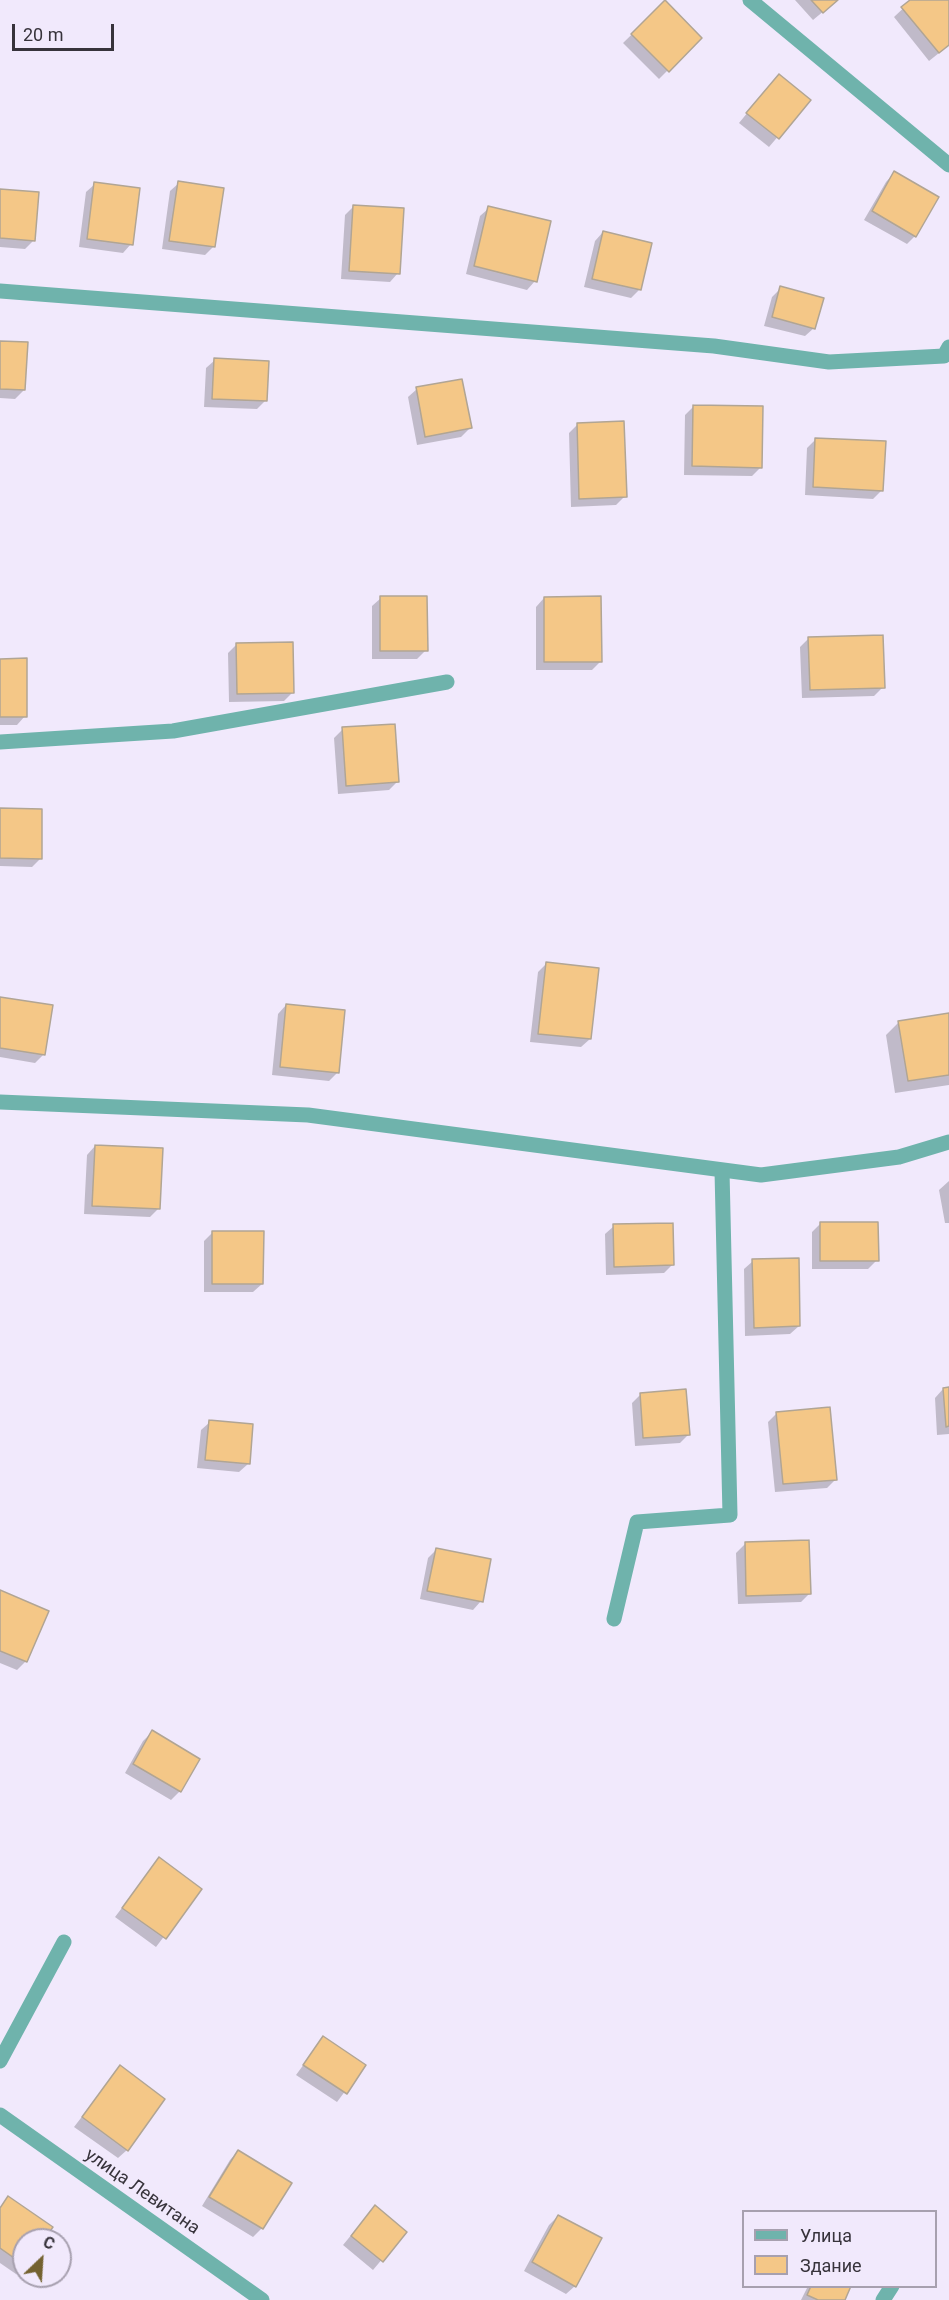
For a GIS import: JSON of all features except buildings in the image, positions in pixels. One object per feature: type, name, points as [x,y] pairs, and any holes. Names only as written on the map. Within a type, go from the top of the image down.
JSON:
[{"type":"street","points":[[750,0],[949,165]]},
{"type":"street","points":[[0,291],[702,345],[829,362],[944,356],[949,347]]},
{"type":"street","points":[[0,742],[173,731],[447,682]]},
{"type":"street","points":[[0,1102],[308,1115],[722,1172],[761,1175],[899,1157],[949,1142]]},
{"type":"street","points":[[614,1618],[637,1522],[730,1515],[722,1172]]},
{"type":"street","points":[[0,2061],[64,1942]]},
{"type":"street","name":"улица Левитана","points":[[0,2115],[262,2300]]}]
